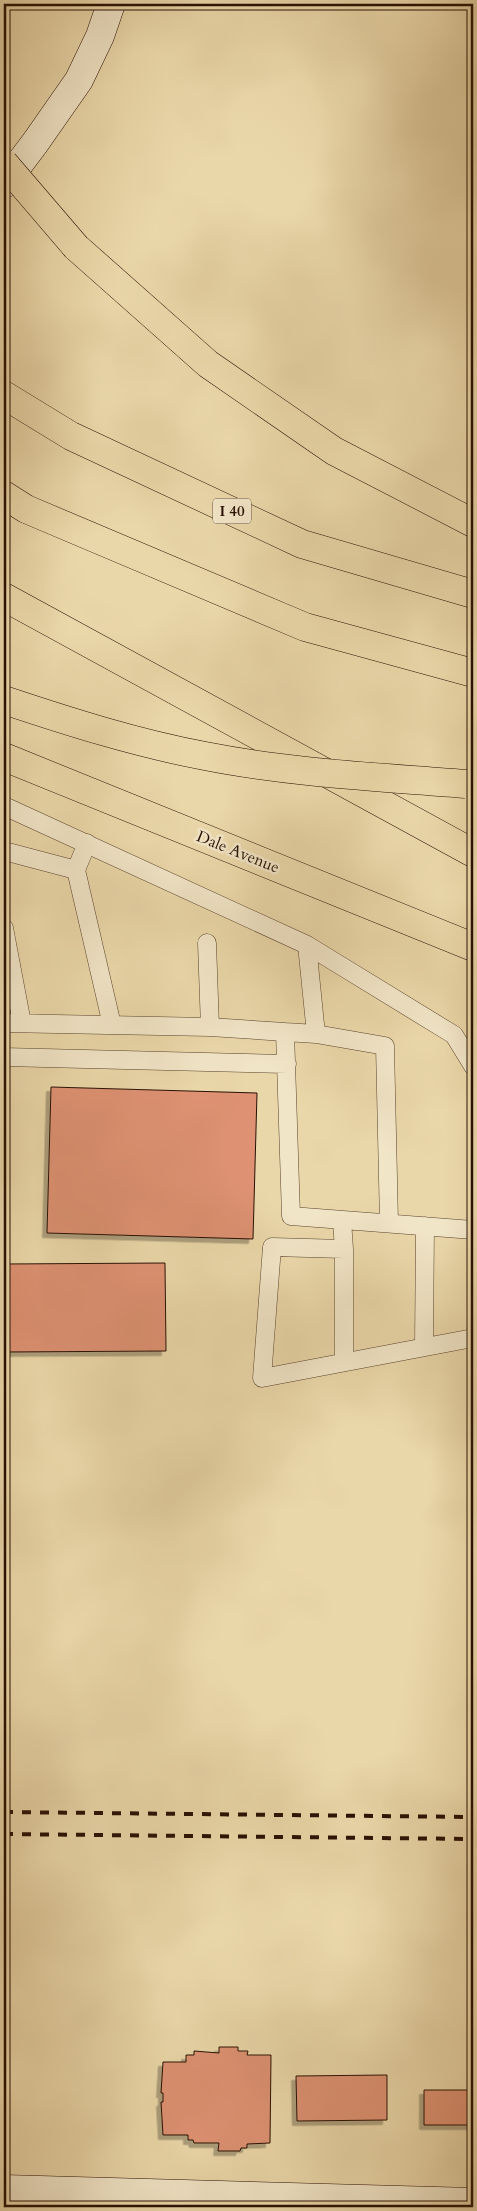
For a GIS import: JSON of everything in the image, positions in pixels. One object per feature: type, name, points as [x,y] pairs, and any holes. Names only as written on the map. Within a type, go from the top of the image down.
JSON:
[{"type":"main road","points":[[4,163],[76,247],[208,364],[326,446],[473,523]]},
{"type":"main road","name":"I 40","points":[[4,395],[71,436],[302,544],[473,594]]},
{"type":"main road","points":[[4,495],[26,509],[305,628],[473,673]]},
{"type":"main road","points":[[4,597],[473,853]]},
{"type":"main road","points":[[4,700],[102,732],[205,756],[311,772],[470,784]]},
{"type":"main road","name":"Dale Avenue","points":[[4,757],[473,947]]},
{"type":"street","points":[[4,184],[79,80],[100,36],[111,4]]},
{"type":"street","points":[[4,2189],[64,2198],[473,2202]]},
{"type":"lane","points":[[4,806],[308,944],[454,1035],[473,1066]]},
{"type":"lane","points":[[87,843],[76,870],[112,1025]]},
{"type":"lane","points":[[4,851],[76,870]]},
{"type":"lane","points":[[4,928],[22,1024]]},
{"type":"lane","points":[[207,942],[210,1027]]},
{"type":"lane","points":[[308,944],[316,1034]]},
{"type":"lane","points":[[4,1023],[210,1027],[316,1034],[385,1046],[389,1223]]},
{"type":"lane","points":[[285,1032],[291,1216],[473,1230]]},
{"type":"lane","points":[[4,1057],[286,1064]]},
{"type":"lane","points":[[342,1221],[344,1249],[344,1362]]},
{"type":"lane","points":[[424,1347],[425,1226]]},
{"type":"lane","points":[[344,1249],[272,1247],[262,1378],[473,1338]]},
{"type":"building","points":[[51,1087],[257,1093],[253,1239],[47,1233]]},
{"type":"building","points":[[165,1263],[166,1351],[4,1352],[4,1264]]},
{"type":"building","points":[[219,2047],[238,2047],[238,2051],[248,2051],[247,2055],[271,2055],[270,2143],[247,2144],[247,2148],[241,2148],[240,2151],[218,2151],[219,2143],[194,2143],[193,2140],[188,2140],[188,2135],[163,2135],[161,2102],[163,2102],[163,2093],[161,2093],[163,2062],[186,2062],[186,2055],[194,2055],[194,2051],[219,2053]]},
{"type":"building","points":[[387,2075],[387,2120],[297,2121],[296,2076]]},
{"type":"building","points":[[424,2090],[473,2090],[473,2125],[424,2125]]},
{"type":"railway","points":[[4,1812],[473,1817]]},
{"type":"railway","points":[[4,1834],[473,1839]]}]
